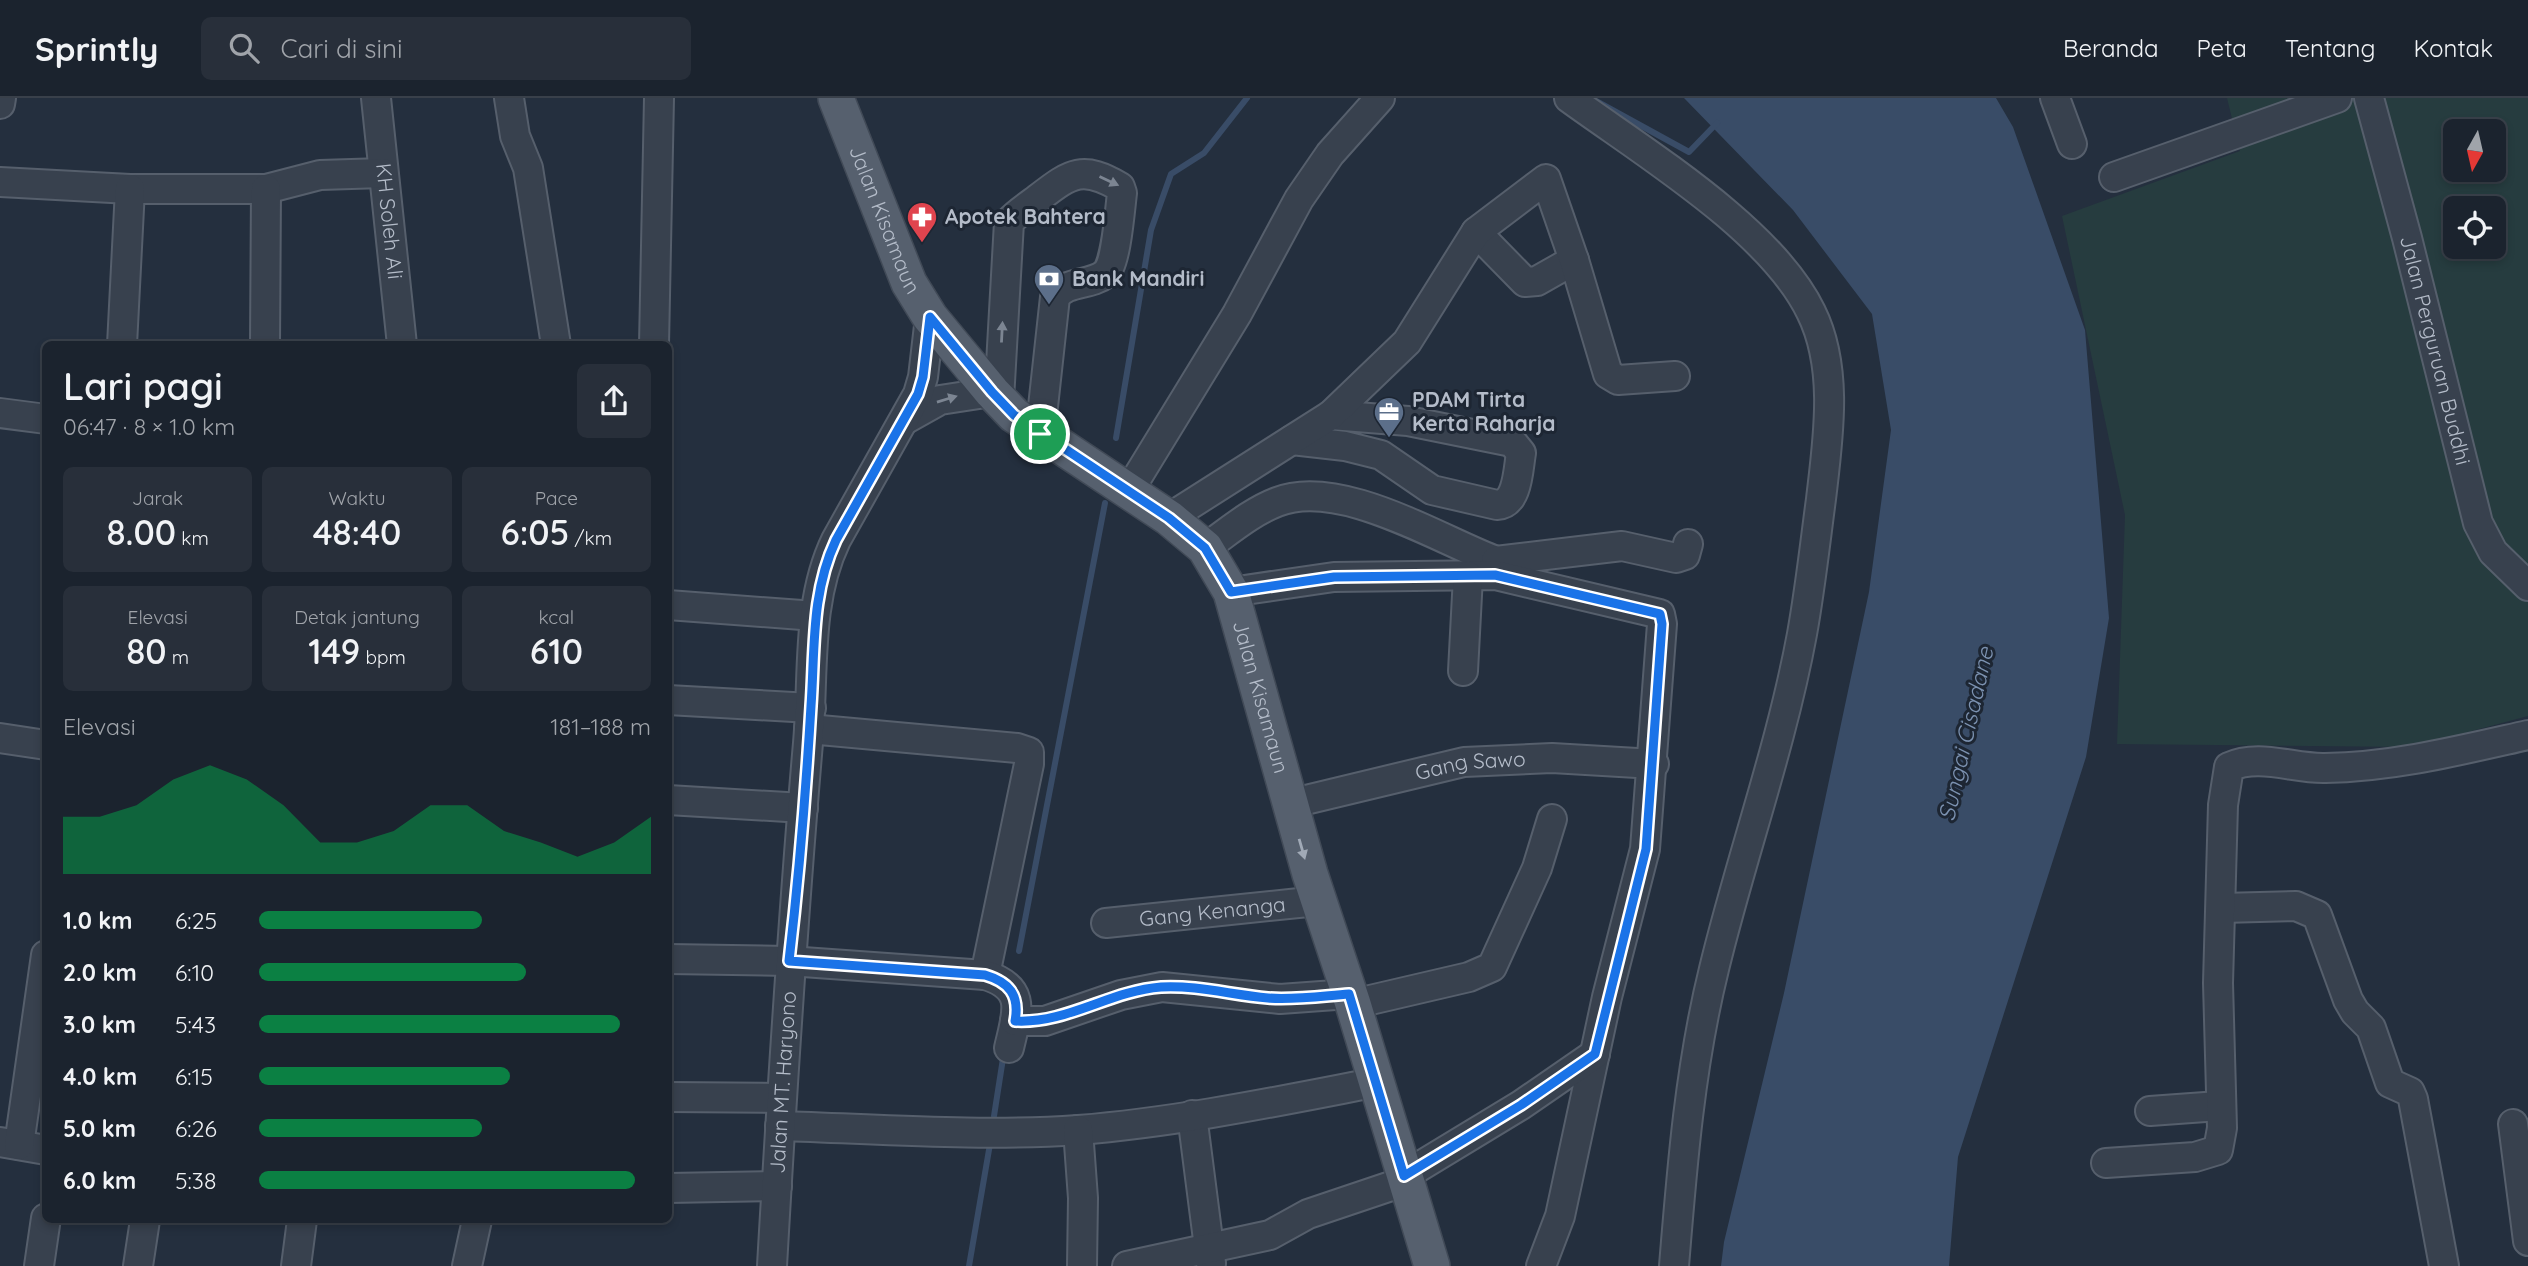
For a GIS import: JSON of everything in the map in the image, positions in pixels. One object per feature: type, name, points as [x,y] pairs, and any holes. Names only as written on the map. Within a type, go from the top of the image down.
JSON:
[{"type":"main road","name":"Jalan Kisamaun","points":[[836,98],[909,283],[930,317],[995,396],[1040,434],[1130,489],[1205,548],[1231,592],[1289,804],[1432,1266]]},
{"type":"street","points":[[0,104],[1,98]]},
{"type":"street","name":"KH Soleh Ali","points":[[376,98],[402,341]]},
{"type":"street","points":[[509,98],[515,136],[528,168],[555,341]]},
{"type":"street","points":[[654,341],[659,98]]},
{"type":"street","points":[[1130,489],[1237,314],[1299,199],[1330,154],[1380,98]]},
{"type":"street","points":[[1569,98],[1653,155],[1765,251],[1810,308],[1823,350],[1827,378],[1829,425],[1802,635],[1714,969],[1683,1150],[1674,1266]]},
{"type":"street","points":[[2055,98],[2072,144]]},
{"type":"street","points":[[2114,177],[2337,98]]},
{"type":"street","name":"Jalan Perguruan Buddhi","points":[[2369,98],[2478,523],[2494,552],[2528,586]]},
{"type":"street","points":[[0,182],[130,189],[266,189],[320,174],[383,173]]},
{"type":"street","points":[[995,396],[1009,222],[1067,177],[1083,173],[1109,180],[1120,187],[1122,193],[1111,263],[1104,275],[1065,288],[1055,297],[1040,434]]},
{"type":"street","points":[[1169,518],[1331,415],[1407,342],[1476,232],[1546,179],[1574,260],[1608,374],[1618,380],[1675,376]]},
{"type":"street","points":[[122,341],[130,189]]},
{"type":"street","points":[[265,341],[266,189]]},
{"type":"street","points":[[1476,232],[1525,282],[1537,281],[1574,260]]},
{"type":"street","name":"Jalan MT. Haryono","points":[[772,1266],[789,961],[816,616],[825,564],[879,461],[906,419],[923,377],[930,317]]},
{"type":"street","name":"Jalan MT. Haryono","points":[[906,419],[940,401],[995,396]]},
{"type":"street","points":[[0,413],[42,418]]},
{"type":"street","points":[[1292,440],[1345,446],[1381,455],[1432,490],[1497,505],[1505,505],[1511,499],[1521,453],[1511,442],[1408,421],[1331,415]]},
{"type":"street","points":[[1205,548],[1255,513],[1286,499],[1309,498],[1354,503],[1384,512],[1486,570],[1660,614],[1662,624],[1654,764],[1646,849],[1595,1054],[1560,1216],[1541,1266]]},
{"type":"street","points":[[1231,592],[1334,577],[1486,570],[1622,546],[1676,558],[1685,555],[1688,544]]},
{"type":"street","points":[[1463,671],[1486,570]]},
{"type":"street","points":[[672,605],[816,616]]},
{"type":"street","points":[[672,701],[1017,748],[1029,752],[1031,758],[985,975]]},
{"type":"street","points":[[2106,1163],[2210,1154],[2218,1150],[2222,805],[2229,767],[2250,761],[2323,768],[2374,764],[2421,758],[2528,735]]},
{"type":"street","points":[[0,738],[42,744]]},
{"type":"street","name":"Gang Sawo","points":[[1289,804],[1464,762],[1552,758],[1654,764]]},
{"type":"street","points":[[672,800],[803,808]]},
{"type":"street","points":[[672,959],[789,961],[985,975],[1007,985],[1014,994],[1017,1008],[1012,1034],[1121,995],[1161,987],[1280,999],[1351,999],[1469,977],[1492,967],[1537,867],[1552,819]]},
{"type":"street","name":"Gang Kenanga","points":[[1106,923],[1318,901]]},
{"type":"street","points":[[2222,908],[2296,906],[2311,911],[2322,923],[2348,1000],[2355,1012],[2371,1028],[2390,1083],[2410,1092],[2413,1099],[2444,1266]]},
{"type":"street","points":[[22,1146],[42,987]]},
{"type":"street","points":[[1127,1266],[1210,1256],[1270,1235],[1308,1214],[1405,1178],[1521,1105],[1595,1054]]},
{"type":"street","points":[[672,1098],[780,1112],[978,1131],[1078,1130],[1192,1115],[1377,1082]]},
{"type":"street","points":[[2150,1111],[2219,1106]]},
{"type":"street","points":[[1192,1115],[1210,1256]]},
{"type":"street","points":[[2513,1124],[2528,1241]]},
{"type":"street","points":[[1078,1130],[1083,1198],[1082,1266]]},
{"type":"street","points":[[672,1188],[776,1186]]},
{"type":"street","points":[[39,1266],[45,1223]]},
{"type":"street","points":[[138,1266],[145,1223]]},
{"type":"street","points":[[296,1266],[302,1223]]},
{"type":"street","points":[[467,1266],[476,1223]]},
{"type":"green space","points":[[2227,98],[2528,98],[2528,716],[2412,747],[2117,744],[2125,515],[2062,216],[2240,151]]},
{"type":"water","name":"Sungai Cisadane","points":[[1684,98],[1996,98],[2013,127],[2085,330],[2109,618],[2086,757],[1958,1157],[1949,1266],[1721,1266],[1724,1242],[1784,993],[1869,592],[1891,430],[1872,314],[1793,210]]},
{"type":"waterway","points":[[1116,438],[1151,230],[1171,174],[1204,153],[1247,98]]},
{"type":"waterway","points":[[1596,101],[1689,152],[1717,123]]},
{"type":"waterway","points":[[1019,951],[1105,503]]},
{"type":"waterway","points":[[994,1116],[1004,1052]]},
{"type":"waterway","points":[[969,1266],[990,1144]]},
{"type":"place","name":"Apotek Bahtera","points":[[922,244]]},
{"type":"place","name":"Bank Mandiri","points":[[1049,306]]},
{"type":"place","name":"PDAM Tirta Kerta Raharja","points":[[1389,439]]},
{"type":"route","points":[[930,317],[999,400],[1040,434],[1130,489],[1169,518],[1205,548],[1231,592],[1334,577],[1495,575],[1657,611],[1660,614],[1662,624],[1654,764],[1646,849],[1607,997],[1595,1054],[1521,1105],[1404,1176],[1349,994],[1280,999],[1194,988],[1161,987],[1121,995],[1063,1017],[1045,1021],[1015,1021],[1017,1008],[1014,994],[997,978],[789,961],[811,708],[818,591],[825,564],[836,540],[918,394],[923,377],[930,317]]}]
